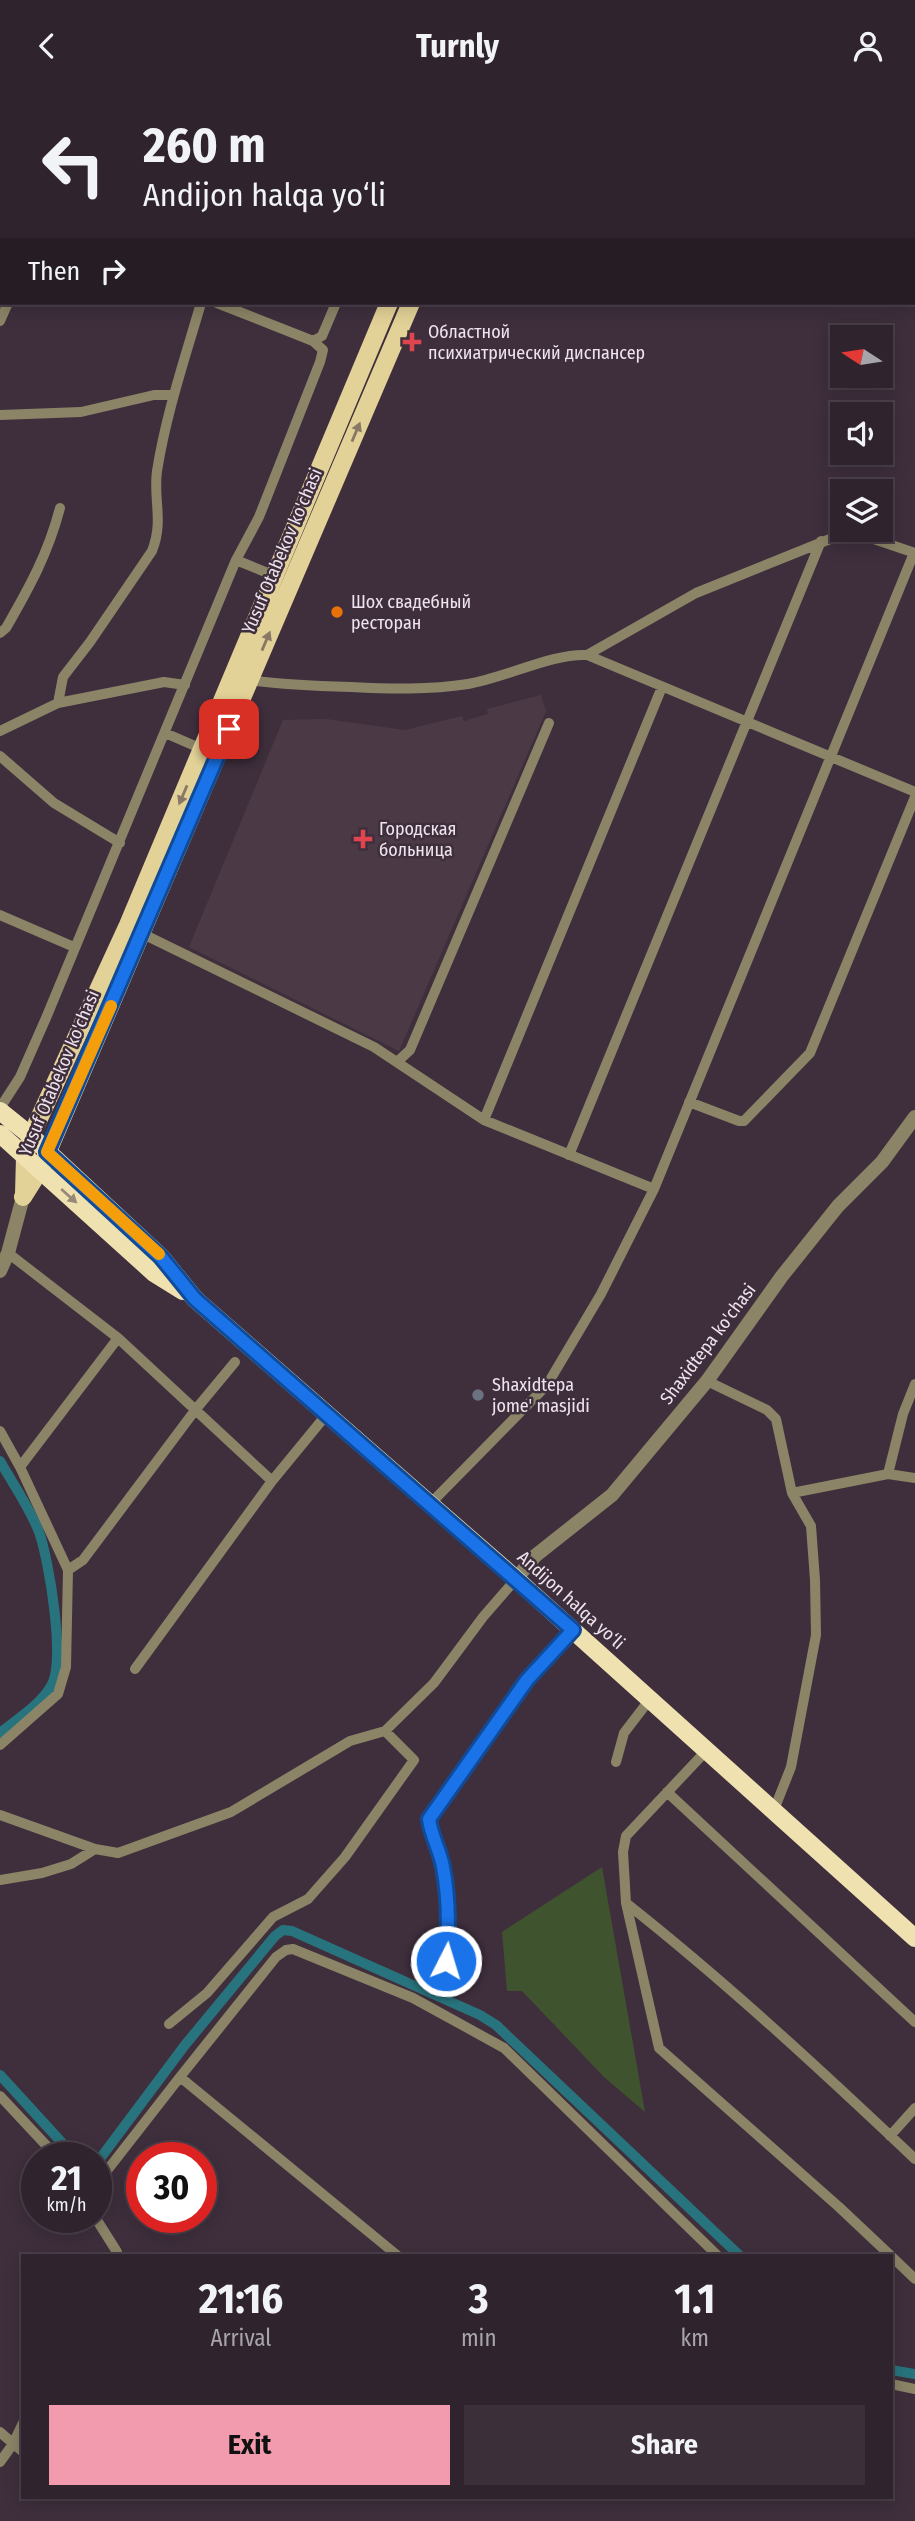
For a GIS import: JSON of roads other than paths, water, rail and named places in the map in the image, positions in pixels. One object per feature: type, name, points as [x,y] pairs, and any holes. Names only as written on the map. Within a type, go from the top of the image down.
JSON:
[{"type":"highway","name":"Andijon halqa yo‘li","points":[[0,1109],[161,1257],[195,1299]]},
{"type":"highway","name":"Andijon halqa yo‘li","points":[[0,1134],[154,1273],[195,1299],[516,1579],[914,1934]]},
{"type":"main road","name":"Yusuf Otabekov ko'chasi","points":[[23,1197],[25,1157],[31,1136],[128,925],[388,305]]},
{"type":"main road","name":"Yusuf Otabekov ko'chasi","points":[[23,1197],[40,1170],[143,934],[410,305]]},
{"type":"street","points":[[0,321],[7,305]]},
{"type":"street","points":[[58,703],[63,677],[152,551],[157,538],[160,523],[156,473],[173,395],[200,305]]},
{"type":"street","points":[[0,1109],[20,1077],[236,560],[259,517],[320,362],[323,350],[313,341],[222,305]]},
{"type":"street","points":[[313,341],[322,336],[335,305]]},
{"type":"street","points":[[0,415],[80,412],[154,395],[173,395]]},
{"type":"street","points":[[0,633],[6,628],[38,573],[60,508]]},
{"type":"street","points":[[430,1504],[547,1385],[601,1294],[654,1189],[914,553],[852,532],[821,541],[696,593],[587,655]]},
{"type":"street","points":[[569,1155],[821,541]]},
{"type":"street","points":[[236,560],[275,576]]},
{"type":"street","points":[[249,680],[295,685],[409,689],[469,684],[571,654],[587,655],[915,795],[810,1053],[744,1121],[689,1102]]},
{"type":"street","points":[[0,731],[58,703],[164,682],[185,685]]},
{"type":"street","points":[[484,1119],[662,687]]},
{"type":"street","points":[[397,1062],[410,1050],[549,723]]},
{"type":"street","points":[[165,733],[202,749]]},
{"type":"street","points":[[0,757],[54,803],[120,843]]},
{"type":"street","points":[[0,915],[74,947]]},
{"type":"street","points":[[143,934],[374,1047],[484,1119],[654,1189]]},
{"type":"street","name":"Shaxidtepa ko'chasi","points":[[516,1579],[535,1556],[612,1495],[707,1381],[782,1276],[838,1206],[883,1162],[915,1117]]},
{"type":"street","points":[[0,1271],[8,1253],[23,1197]]},
{"type":"street","points":[[8,1253],[118,1338],[272,1481]]},
{"type":"street","points":[[20,1467],[118,1338]]},
{"type":"street","points":[[68,1570],[83,1560],[195,1409],[235,1362]]},
{"type":"street","points":[[707,1381],[767,1410],[776,1419],[792,1493],[811,1526],[816,1580],[816,1635],[791,1767],[774,1810]]},
{"type":"street","points":[[888,1474],[902,1414],[915,1384]]},
{"type":"street","points":[[135,1669],[272,1481],[327,1414]]},
{"type":"street","points":[[0,1431],[20,1467],[68,1570],[66,1667],[58,1694],[0,1745]]},
{"type":"street","points":[[792,1493],[888,1474],[915,1478]]},
{"type":"street","points":[[0,1815],[95,1849],[118,1853],[231,1812],[350,1741],[385,1731],[434,1683],[483,1617],[516,1579]]},
{"type":"street","points":[[445,1980],[450,1923],[443,1864],[429,1819],[527,1680],[573,1630]]},
{"type":"street","points":[[616,1762],[624,1733],[650,1699]]},
{"type":"street","points":[[169,2024],[207,1993],[273,1917],[308,1899],[345,1857],[414,1760],[385,1731]]},
{"type":"street","points":[[707,1750],[626,1836],[623,1852],[625,1903],[659,2048],[889,2254]]},
{"type":"street","points":[[667,1792],[915,2022]]},
{"type":"street","points":[[0,1880],[42,1873],[71,1864],[95,1849]]},
{"type":"street","points":[[625,1903],[687,1952],[797,2047],[915,2159]]},
{"type":"street","points":[[112,2164],[276,1957],[293,1949],[413,1998],[504,2048],[716,2254]]},
{"type":"street","points":[[180,2077],[396,2254]]},
{"type":"street","points":[[0,2096],[43,2142]]},
{"type":"street","points":[[890,2136],[915,2108]]},
{"type":"street","points":[[105,2233],[117,2254]]},
{"type":"street","points":[[893,2258],[915,2279]]},
{"type":"street","points":[[893,2384],[915,2389]]},
{"type":"street","points":[[0,2462],[21,2427]]},
{"type":"street","points":[[0,2432],[21,2450]]},
{"type":"waterway","points":[[0,1461],[39,1532],[51,1586],[57,1655],[55,1673],[46,1693],[35,1706],[0,1733]]},
{"type":"waterway","points":[[112,2143],[185,2045],[275,1936],[283,1930],[292,1931],[480,2015],[496,2025],[738,2254]]},
{"type":"waterway","points":[[0,2075],[61,2142]]},
{"type":"waterway","points":[[893,2370],[915,2374]]},
{"type":"place","name":"Областной психиатрический диспансер","points":[[412,342]]},
{"type":"place","name":"Шох свадебный ресторан","points":[[337,612]]},
{"type":"place","name":"Городская больница","points":[[363,839]]},
{"type":"place","name":"Shaxidtepa jome' masjidi","points":[[478,1395]]}]
